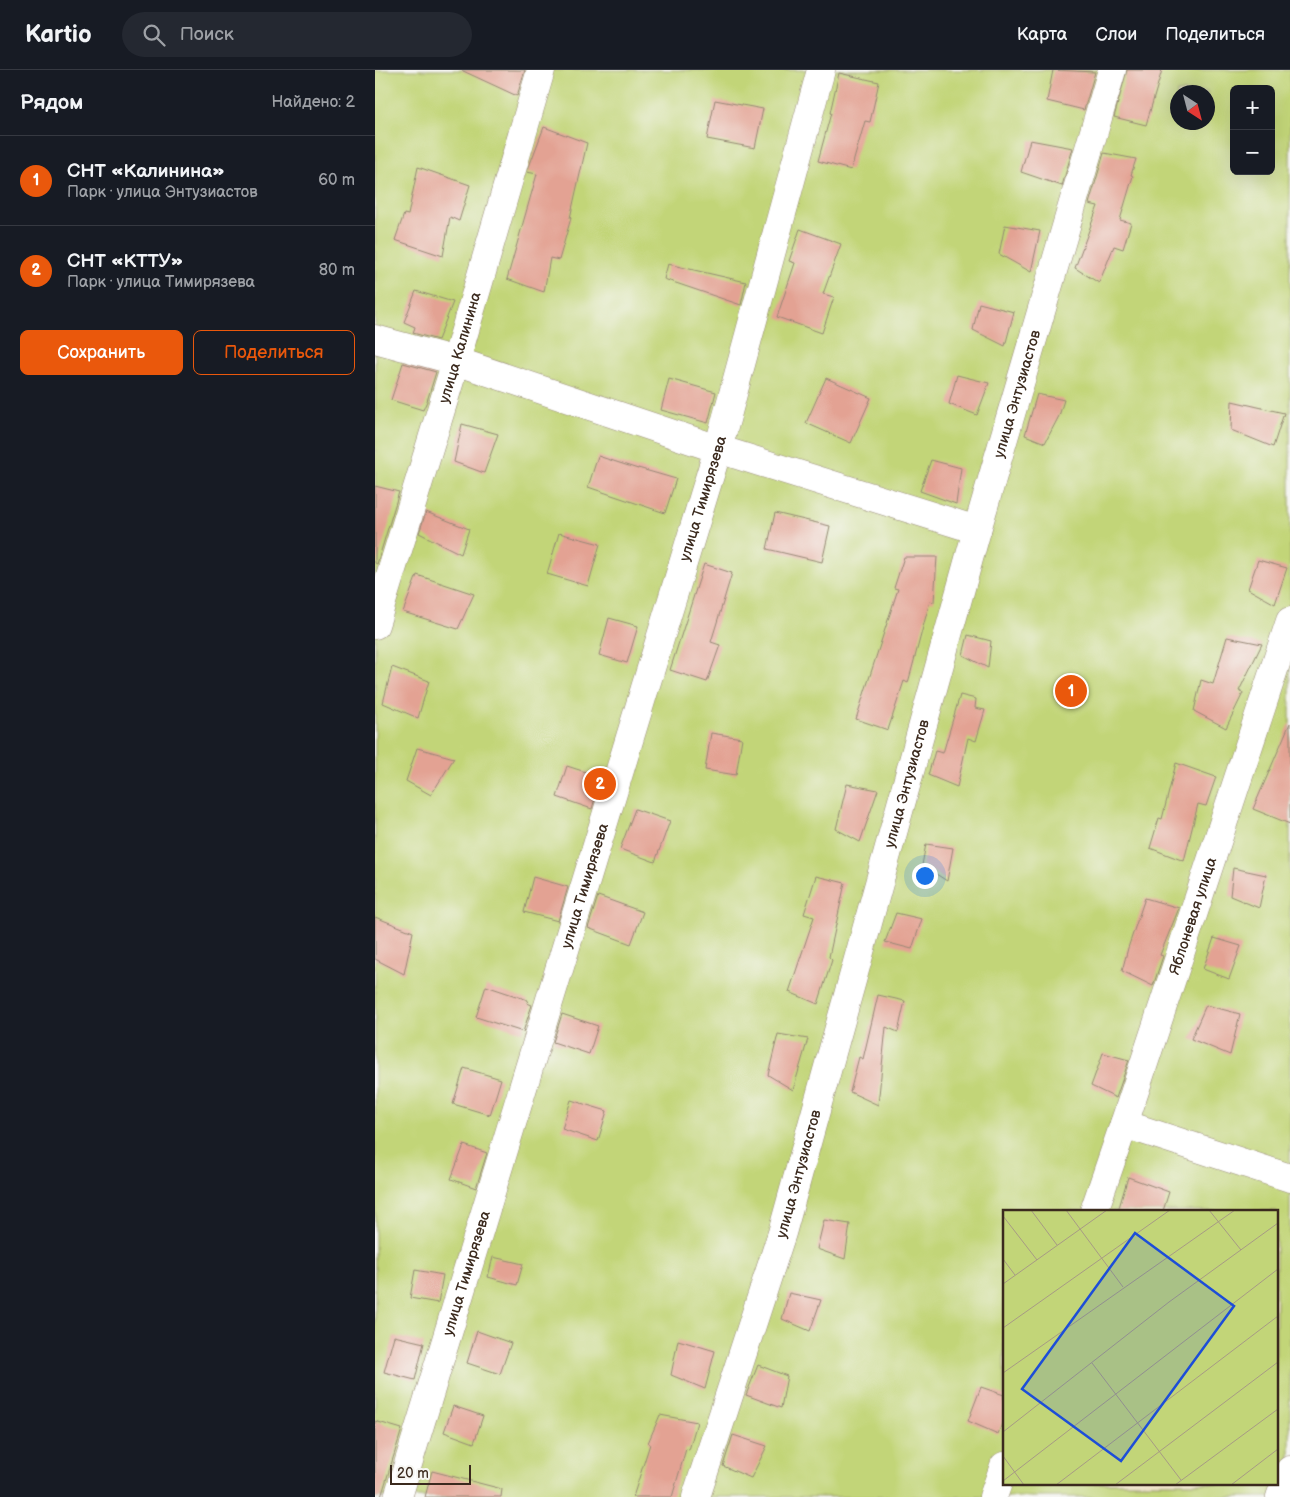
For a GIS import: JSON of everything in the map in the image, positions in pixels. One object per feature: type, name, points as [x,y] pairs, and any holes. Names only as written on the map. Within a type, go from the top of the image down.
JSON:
[{"type":"street","name":"улица Калинина","points":[[375,625],[456,361],[541,70]]},
{"type":"street","name":"улица Тимирязева","points":[[398,1497],[718,449],[821,70]]},
{"type":"street","name":"улица Энтузиастов","points":[[696,1497],[782,1234],[977,530],[1112,70]]},
{"type":"street","points":[[375,339],[456,361],[718,449],[977,530]]},
{"type":"street","name":"Яблоневая улица","points":[[1094,1210],[1290,621]]},
{"type":"street","points":[[1124,1124],[1290,1178]]},
{"type":"street","points":[[993,1497],[1003,1469]]},
{"type":"street","points":[[1280,1497],[1290,1470]]},
{"type":"green space","points":[[375,70],[1290,70],[1290,1497],[375,1497]]},
{"type":"building","points":[[461,70],[525,70],[517,96]]},
{"type":"building","points":[[1053,70],[1095,72],[1084,110],[1047,101]]},
{"type":"building","points":[[1127,70],[1162,70],[1146,125],[1114,117]]},
{"type":"building","points":[[839,73],[879,82],[870,122],[865,121],[851,170],[818,161],[831,113]]},
{"type":"building","points":[[715,100],[763,109],[755,148],[707,139]]},
{"type":"building","points":[[544,127],[587,143],[571,218],[559,260],[550,258],[544,292],[507,279],[537,174],[527,172]]},
{"type":"building","points":[[1030,140],[1073,148],[1062,186],[1021,172]]},
{"type":"building","points":[[1104,153],[1136,159],[1120,220],[1131,223],[1123,249],[1114,246],[1099,283],[1075,268],[1098,206],[1089,204]]},
{"type":"building","points":[[418,167],[470,185],[459,221],[450,217],[443,256],[395,240],[404,214],[408,215]]},
{"type":"building","points":[[1005,225],[1040,231],[1031,272],[999,254]]},
{"type":"building","points":[[800,229],[841,244],[823,294],[834,297],[822,333],[777,317],[795,263],[789,261]]},
{"type":"building","points":[[668,264],[746,282],[741,305],[664,279]]},
{"type":"building","points":[[416,291],[453,302],[438,340],[413,333],[415,327],[404,322]]},
{"type":"building","points":[[979,303],[1014,312],[1005,346],[973,330]]},
{"type":"building","points":[[403,363],[436,372],[423,410],[391,400]]},
{"type":"building","points":[[957,375],[989,383],[977,415],[949,404]]},
{"type":"building","points":[[826,378],[871,398],[851,443],[806,423]]},
{"type":"building","points":[[669,379],[716,392],[708,423],[661,410]]},
{"type":"building","points":[[1037,394],[1064,400],[1059,416],[1045,443],[1025,435]]},
{"type":"building","points":[[1232,401],[1284,413],[1273,447],[1231,430]]},
{"type":"building","points":[[462,424],[498,434],[484,473],[454,462]]},
{"type":"building","points":[[598,456],[676,479],[665,513],[588,487]]},
{"type":"building","points":[[931,460],[961,468],[956,504],[920,491]]},
{"type":"building","points":[[375,486],[399,492],[377,564],[375,563]]},
{"type":"building","points":[[426,512],[469,529],[461,554],[419,533]]},
{"type":"building","points":[[775,513],[830,526],[822,562],[767,549]]},
{"type":"building","points":[[559,533],[600,544],[588,586],[547,574]]},
{"type":"building","points":[[904,557],[937,557],[934,602],[930,601],[908,683],[904,681],[888,730],[856,719],[898,589],[894,588]]},
{"type":"building","points":[[1258,560],[1287,568],[1275,604],[1248,589]]},
{"type":"building","points":[[704,564],[732,573],[711,642],[720,645],[707,682],[670,670]]},
{"type":"building","points":[[417,575],[474,594],[458,629],[403,612]]},
{"type":"building","points":[[609,618],[638,626],[627,663],[599,655]]},
{"type":"building","points":[[968,635],[991,641],[988,668],[963,655]]},
{"type":"building","points":[[1227,637],[1262,644],[1239,691],[1243,693],[1226,728],[1194,711],[1201,680],[1213,684]]},
{"type":"building","points":[[392,667],[429,681],[418,718],[383,703]]},
{"type":"building","points":[[960,695],[976,699],[975,708],[985,710],[976,741],[968,738],[957,787],[928,775],[935,751],[943,753]]},
{"type":"building","points":[[1290,723],[1290,824],[1253,809]]},
{"type":"building","points":[[711,733],[742,738],[736,775],[705,770]]},
{"type":"building","points":[[417,748],[454,758],[431,795],[406,781]]},
{"type":"building","points":[[1176,763],[1216,777],[1206,806],[1198,804],[1184,861],[1150,848],[1159,818],[1162,819]]},
{"type":"building","points":[[567,766],[601,777],[592,809],[557,797]]},
{"type":"building","points":[[847,784],[878,790],[860,842],[836,829]]},
{"type":"building","points":[[635,809],[670,821],[655,862],[620,849]]},
{"type":"building","points":[[926,844],[953,848],[947,881],[922,865]]},
{"type":"building","points":[[1233,868],[1266,875],[1259,908],[1230,896]]},
{"type":"building","points":[[816,876],[845,883],[829,957],[832,960],[818,1004],[789,992],[814,917],[804,914]]},
{"type":"building","points":[[533,877],[568,887],[558,921],[524,912]]},
{"type":"building","points":[[598,896],[643,912],[631,944],[588,928]]},
{"type":"building","points":[[1145,898],[1179,908],[1160,955],[1163,956],[1153,986],[1122,971]]},
{"type":"building","points":[[896,913],[922,919],[912,949],[885,942]]},
{"type":"building","points":[[375,917],[413,932],[404,974],[375,959]]},
{"type":"building","points":[[1214,938],[1241,946],[1229,979],[1203,969]]},
{"type":"building","points":[[486,986],[528,1000],[527,1003],[532,1005],[523,1032],[476,1017]]},
{"type":"building","points":[[878,995],[905,1001],[898,1032],[886,1027],[878,1105],[850,1092],[859,1057],[863,1059]]},
{"type":"building","points":[[1206,1005],[1240,1014],[1230,1055],[1191,1039]]},
{"type":"building","points":[[562,1014],[598,1026],[589,1054],[553,1042]]},
{"type":"building","points":[[778,1034],[808,1039],[793,1090],[768,1075]]},
{"type":"building","points":[[1103,1053],[1129,1060],[1116,1098],[1091,1086]]},
{"type":"building","points":[[464,1068],[501,1079],[490,1115],[453,1104]]},
{"type":"building","points":[[571,1100],[607,1111],[598,1141],[562,1129]]},
{"type":"building","points":[[464,1145],[487,1153],[476,1188],[451,1179]]},
{"type":"building","points":[[1128,1177],[1169,1192],[1163,1210],[1118,1210]]},
{"type":"building","points":[[824,1220],[850,1224],[845,1259],[817,1249]]},
{"type":"building","points":[[493,1257],[523,1264],[517,1285],[488,1277]]},
{"type":"building","points":[[415,1270],[443,1275],[438,1303],[410,1298]]},
{"type":"building","points":[[789,1293],[821,1300],[810,1331],[782,1319]]},
{"type":"building","points":[[477,1331],[511,1343],[500,1374],[467,1363]]},
{"type":"building","points":[[394,1336],[424,1343],[415,1380],[384,1372]]},
{"type":"building","points":[[678,1340],[715,1351],[705,1389],[671,1375]]},
{"type":"building","points":[[758,1365],[787,1376],[781,1408],[746,1395]]},
{"type":"building","points":[[981,1387],[1003,1395],[1003,1422],[998,1434],[968,1421]]},
{"type":"building","points":[[453,1406],[483,1416],[474,1443],[444,1432]]},
{"type":"building","points":[[660,1415],[697,1422],[689,1450],[686,1449],[672,1497],[633,1497],[650,1444],[648,1443]]},
{"type":"building","points":[[375,1421],[402,1429],[381,1497],[375,1497]]},
{"type":"building","points":[[733,1435],[767,1446],[751,1478],[723,1466]]},
{"type":"building","points":[[432,1471],[502,1489],[501,1497],[425,1497]]},
{"type":"place","name":"СНТ «Калинина»","points":[[1071,691]]},
{"type":"place","name":"СНТ «КТТУ»","points":[[600,784]]}]
